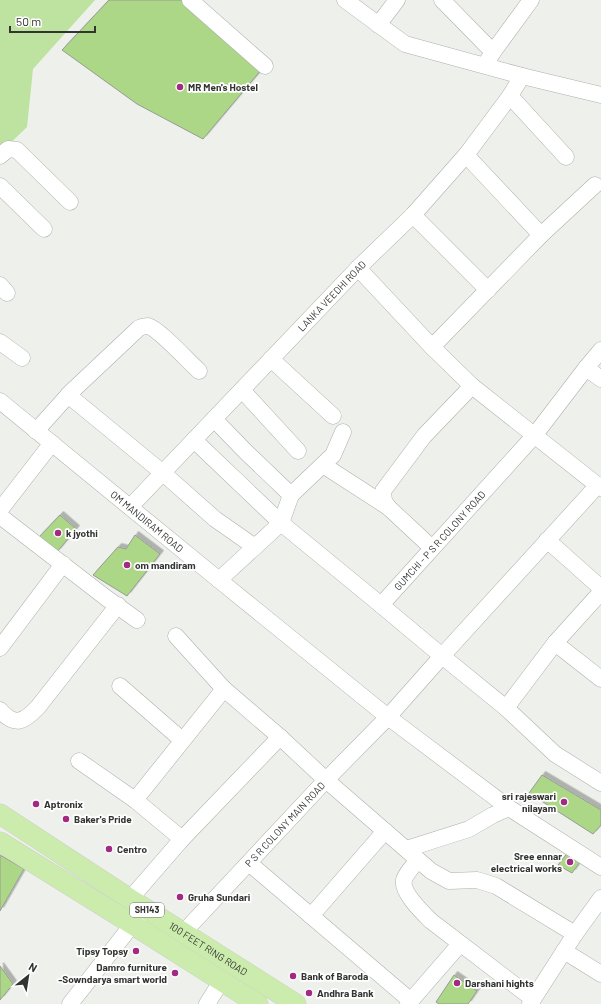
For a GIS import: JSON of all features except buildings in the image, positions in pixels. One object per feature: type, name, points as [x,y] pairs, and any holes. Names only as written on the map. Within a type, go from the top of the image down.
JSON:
[{"type":"main road","name":"100 FEET RING ROAD","points":[[0,814],[296,1004]]},
{"type":"main road","name":"100 FEET RING ROAD","points":[[0,842],[258,1004]]},
{"type":"street","points":[[190,0],[265,66]]},
{"type":"street","points":[[345,0],[405,44],[489,59],[522,76],[601,95]]},
{"type":"street","points":[[378,25],[397,0]]},
{"type":"street","points":[[442,0],[489,59]]},
{"type":"street","points":[[489,59],[531,0]]},
{"type":"street","name":"LANKA VEEDHI ROAD","points":[[130,507],[358,268],[413,215],[466,155],[510,96],[522,76]]},
{"type":"street","points":[[510,96],[566,157]]},
{"type":"street","points":[[0,156],[8,150],[17,150],[70,202]]},
{"type":"street","points":[[466,155],[541,235]]},
{"type":"street","points":[[432,347],[541,235],[595,185]]},
{"type":"street","points":[[0,186],[44,229]]},
{"type":"street","points":[[413,215],[488,290]]},
{"type":"street","points":[[358,268],[432,347],[472,386],[599,486],[547,540],[388,717]]},
{"type":"street","points":[[36,431],[68,395],[138,328],[143,326],[147,326],[158,332],[199,371]]},
{"type":"street","points":[[0,342],[22,358]]},
{"type":"street","name":"GUMCHI - P S R COLONY ROAD","points":[[381,605],[534,436],[601,350]]},
{"type":"street","points":[[271,359],[333,416]]},
{"type":"street","points":[[586,368],[601,379]]},
{"type":"street","points":[[388,507],[383,496],[386,486],[424,436],[472,386]]},
{"type":"street","points":[[242,390],[298,451]]},
{"type":"street","points":[[68,395],[163,473],[215,519],[255,547]]},
{"type":"street","name":"OM MANDIRAM ROAD","points":[[0,401],[388,717],[509,808],[601,867]]},
{"type":"street","points":[[214,419],[245,451],[292,495]]},
{"type":"street","points":[[218,580],[281,523],[292,495],[333,455],[343,432]]},
{"type":"street","points":[[194,440],[281,523],[506,708],[555,754],[601,783]]},
{"type":"street","points":[[0,510],[52,443]]},
{"type":"street","points":[[322,465],[388,507],[432,548]]},
{"type":"street","points":[[0,516],[137,620]]},
{"type":"street","points":[[547,540],[601,588]]},
{"type":"street","points":[[0,648],[63,564]]},
{"type":"street","points":[[506,708],[555,643],[601,592]]},
{"type":"street","points":[[0,710],[6,716],[14,720],[21,721],[29,716],[38,707],[118,605]]},
{"type":"street","points":[[176,636],[224,689],[431,871],[449,882],[477,880],[496,886],[575,934]]},
{"type":"street","points":[[555,643],[601,679]]},
{"type":"street","points":[[120,686],[182,740]]},
{"type":"street","points":[[135,800],[224,689]]},
{"type":"street","name":"P S R COLONY MAIN ROAD","points":[[184,933],[326,780],[388,717]]},
{"type":"street","points":[[74,1003],[132,924],[138,904],[182,839],[280,737]]},
{"type":"street","points":[[79,761],[135,800],[182,839]]},
{"type":"street","points":[[509,808],[493,815],[469,829],[412,854],[404,879],[404,884],[406,891],[419,910],[532,1002],[575,934],[601,898]]},
{"type":"street","points":[[311,916],[385,831]]},
{"type":"street","points":[[249,863],[409,1002],[460,944]]},
{"type":"street","points":[[564,951],[601,974]]},
{"type":"street","points":[[206,1004],[222,980]]},
{"type":"green space","points":[[0,0],[95,0],[33,69],[27,127],[0,153]]},
{"type":"place","name":"MR Men's Hostel","points":[[180,87]]},
{"type":"place","name":"k jyothi","points":[[58,533]]},
{"type":"place","name":"om mandiram","points":[[127,565]]},
{"type":"place","name":"sri rajeswari nilayam","points":[[564,802]]},
{"type":"place","name":"Aptronix","points":[[36,804]]},
{"type":"place","name":"Baker's Pride","points":[[66,819]]},
{"type":"place","name":"Centro","points":[[109,849]]},
{"type":"place","name":"Sree ennar electrical works","points":[[570,862]]},
{"type":"place","name":"Gruha Sundari","points":[[180,897]]},
{"type":"place","name":"Tipsy Topsy","points":[[136,951]]},
{"type":"place","name":"Damro furniture -Sowndarya smart world","points":[[175,973]]},
{"type":"place","name":"Bank of Baroda","points":[[293,976]]},
{"type":"place","name":"Darshani hights","points":[[457,983]]},
{"type":"place","name":"Andhra Bank","points":[[309,993]]}]
